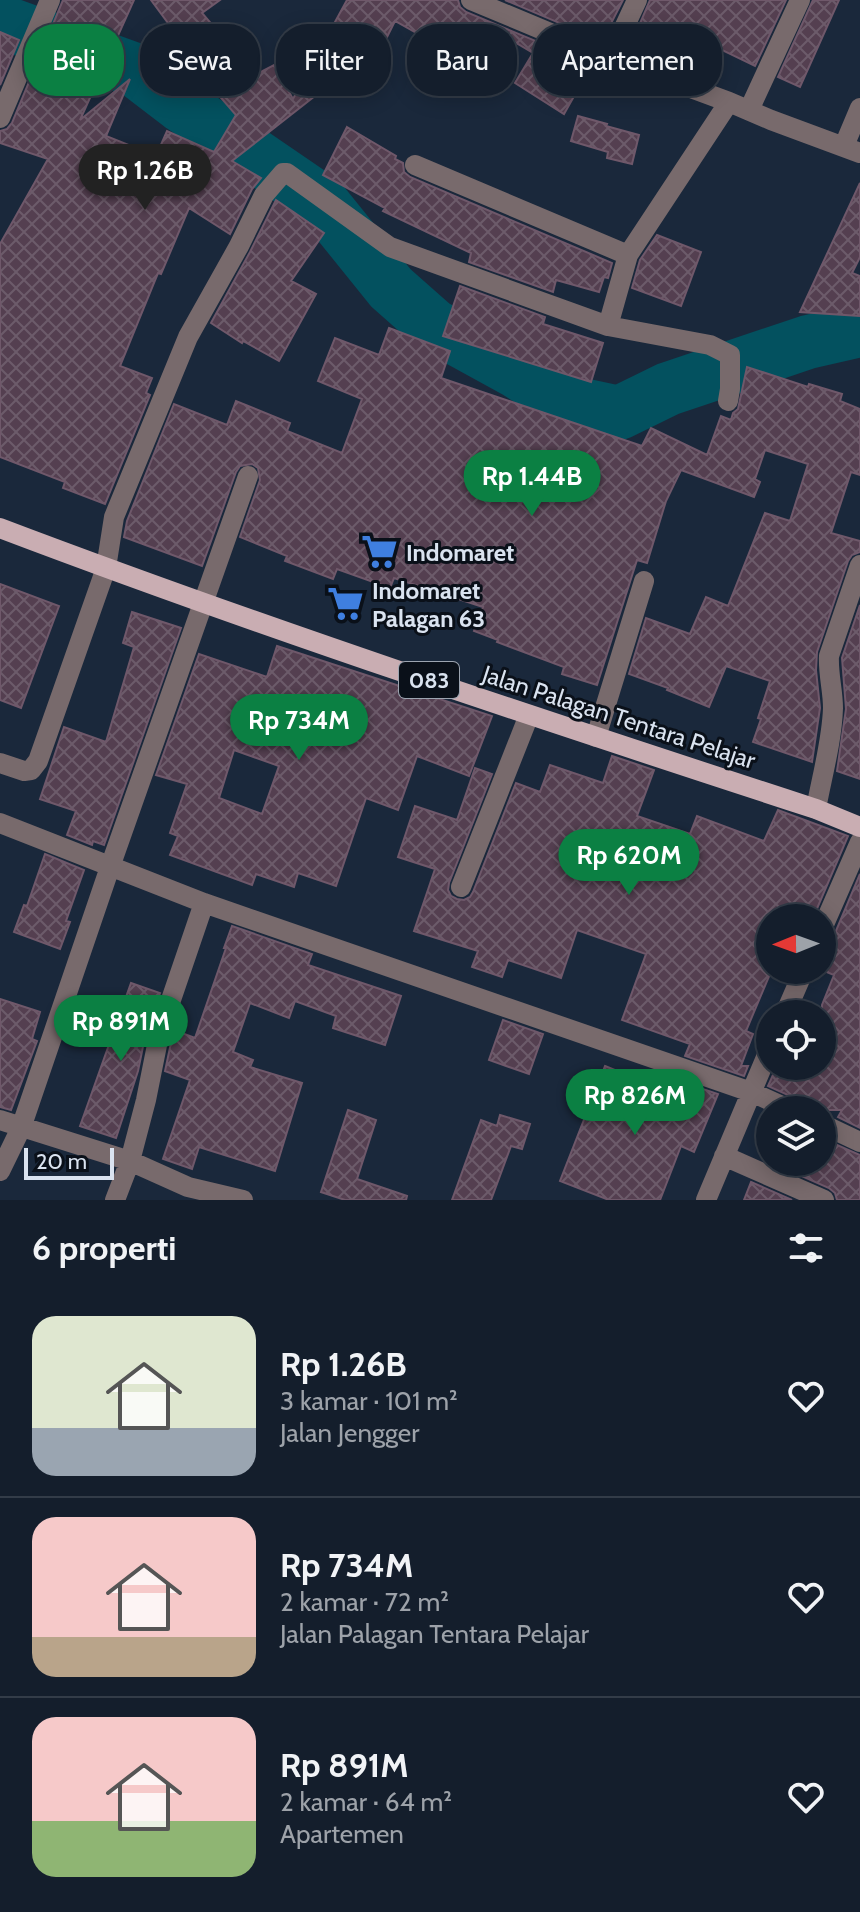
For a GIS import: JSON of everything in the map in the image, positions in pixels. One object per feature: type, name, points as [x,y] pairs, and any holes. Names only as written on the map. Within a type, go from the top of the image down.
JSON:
[{"type":"main road","name":"Jalan Palagan Tentara Pelajar","points":[[0,528],[203,602],[529,715],[816,809],[860,827]]},
{"type":"street","points":[[626,24],[637,0]]},
{"type":"street","points":[[749,110],[800,0]]},
{"type":"street","points":[[474,1],[533,26]]},
{"type":"street","points":[[0,118],[48,5]]},
{"type":"street","points":[[713,96],[852,150],[860,108]]},
{"type":"street","points":[[608,326],[628,255],[729,102]]},
{"type":"street","points":[[415,165],[628,255]]},
{"type":"street","points":[[0,763],[24,771],[31,770],[38,761],[106,568],[114,517],[188,337],[264,195],[283,173],[390,247],[608,326],[710,345],[730,355],[729,395]]},
{"type":"street","points":[[0,1171],[21,1128],[248,476]]},
{"type":"street","points":[[816,809],[832,725],[829,656],[860,565]]},
{"type":"street","points":[[596,737],[644,581]]},
{"type":"street","points":[[461,887],[529,715]]},
{"type":"street","points":[[0,823],[204,903],[760,1096]]},
{"type":"street","points":[[833,904],[860,842]]},
{"type":"street","points":[[115,1200],[130,1161],[159,1035],[204,903]]},
{"type":"street","points":[[706,1200],[756,1080]]},
{"type":"street","points":[[0,1120],[130,1161],[188,1187],[243,1200]]},
{"type":"street","points":[[836,1131],[860,1142]]},
{"type":"street","points":[[724,1156],[824,1200]]},
{"type":"building","points":[[63,0],[134,0],[123,24],[53,24]]},
{"type":"building","points":[[151,0],[220,0],[202,13],[211,24],[169,24]]},
{"type":"building","points":[[347,0],[458,0],[466,12],[495,24],[407,24],[407,28],[395,21],[391,29],[391,24],[334,24]]},
{"type":"building","points":[[505,0],[623,0],[611,24],[562,24]]},
{"type":"building","points":[[650,0],[786,0],[755,66],[722,50],[722,24],[640,24]]},
{"type":"building","points":[[813,0],[839,0],[800,87],[778,77]]},
{"type":"building","points":[[0,32],[19,40],[0,85]]},
{"type":"building","points":[[517,33],[533,40],[533,53],[517,43]]},
{"type":"building","points":[[533,53],[533,94],[517,84]]},
{"type":"building","points":[[274,65],[276,96],[291,96],[293,99],[295,96],[315,96],[232,161],[261,178],[252,189],[230,234],[189,208],[120,366],[152,378],[146,393],[150,395],[105,504],[63,488],[65,482],[0,457],[0,244],[48,159],[0,143],[0,131],[12,123],[24,94],[91,96],[80,120],[109,96],[123,96],[106,136],[156,156],[167,131],[214,152],[236,115],[220,96],[260,96],[260,72]]},
{"type":"building","points":[[536,96],[574,96],[564,114]]},
{"type":"building","points":[[578,116],[639,135],[632,164],[607,158],[608,152],[571,141]]},
{"type":"building","points":[[347,127],[396,156],[395,159],[403,163],[404,172],[410,177],[612,263],[608,278],[604,277],[599,292],[556,280],[553,292],[469,262],[471,253],[383,211],[385,208],[323,175]]},
{"type":"building","points":[[860,183],[860,257],[852,273],[860,276],[860,316],[800,312]]},
{"type":"building","points":[[276,200],[324,233],[291,281],[316,294],[279,361],[211,323]]},
{"type":"building","points":[[657,235],[701,252],[681,306],[632,288],[640,260]]},
{"type":"building","points":[[460,286],[545,317],[543,324],[603,343],[591,382],[443,336]]},
{"type":"building","points":[[389,328],[450,351],[441,378],[642,446],[651,428],[707,455],[721,416],[731,420],[738,409],[747,367],[808,387],[809,384],[842,394],[840,401],[860,409],[860,475],[851,472],[831,533],[860,541],[860,552],[848,561],[817,652],[820,708],[812,762],[753,742],[770,681],[726,666],[709,707],[629,674],[646,618],[690,634],[706,597],[728,606],[765,513],[790,521],[808,464],[765,450],[755,479],[760,482],[754,497],[681,470],[666,501],[647,563],[637,560],[597,685],[562,674],[564,667],[474,631],[483,607],[394,578],[390,588],[337,569],[333,579],[285,561],[287,556],[240,537],[260,480],[258,468],[252,464],[240,466],[236,472],[202,566],[124,537],[127,521],[174,404],[227,425],[236,401],[290,423],[287,431],[342,453],[362,399],[318,381],[335,338],[379,355]]},
{"type":"building","points":[[0,584],[59,606],[21,708],[0,700]]},
{"type":"building","points":[[860,605],[860,779],[837,771],[846,709],[842,658]]},
{"type":"building","points":[[132,612],[181,628],[104,845],[93,841],[92,845],[67,835],[76,811],[40,799],[64,727],[106,742],[134,647],[123,643]]},
{"type":"building","points":[[277,646],[492,716],[469,776],[417,756],[398,810],[366,798],[336,886],[298,873],[294,887],[256,874],[252,885],[170,855],[178,836],[170,833],[187,784],[156,775],[199,654],[267,677]],"holes":[[[234,750],[279,766],[262,814],[219,798]]]},
{"type":"building","points":[[612,756],[654,770],[637,816],[690,834],[697,816],[764,841],[778,810],[848,836],[819,904],[756,904],[756,984],[766,984],[759,1000],[756,1000],[746,1031],[753,1034],[741,1066],[748,1066],[744,1076],[685,1056],[690,1044],[622,1020],[646,954],[577,930],[561,978],[508,960],[502,977],[472,967],[478,951],[414,931],[435,869],[398,857],[415,806],[457,820],[475,768],[492,774],[449,883],[451,896],[464,900],[473,892],[516,783],[540,792],[550,765],[603,783]]},
{"type":"building","points":[[45,854],[84,870],[60,949],[14,932],[24,905],[27,906]]},
{"type":"building","points":[[860,874],[860,1128],[838,1117],[842,1110],[836,1110],[836,1096],[790,1096],[768,1086],[771,1080],[836,1080],[836,1000],[824,1000],[830,984],[836,984],[836,931]]},
{"type":"building","points":[[232,926],[312,954],[308,965],[401,996],[385,1045],[333,1028],[336,1016],[295,1001],[289,1018],[250,1003],[233,1052],[253,1060],[250,1067],[302,1083],[275,1171],[199,1147],[192,1169],[163,1159],[190,1080],[165,1071],[174,1030],[195,1038]]},
{"type":"building","points":[[131,983],[160,993],[116,1138],[80,1126]]},
{"type":"building","points":[[0,999],[40,1012],[32,1039],[37,1041],[11,1110],[0,1107]]},
{"type":"building","points":[[503,1020],[543,1034],[529,1074],[489,1060]]},
{"type":"building","points":[[605,1066],[671,1093],[676,1080],[718,1094],[694,1152],[681,1146],[660,1200],[609,1200],[560,1181]]},
{"type":"building","points":[[348,1110],[376,1120],[357,1179],[407,1196],[406,1200],[345,1200],[321,1192]]},
{"type":"building","points":[[500,1115],[530,1124],[522,1149],[511,1146],[491,1200],[452,1200],[481,1120],[497,1126]]},
{"type":"building","points":[[836,1144],[860,1155],[860,1200],[837,1200],[829,1188],[802,1176],[836,1176]]},
{"type":"building","points":[[751,1182],[792,1200],[744,1200]]},
{"type":"waterway","points":[[0,21],[135,70],[182,106],[320,200],[391,288],[434,326],[563,401],[619,413],[668,389],[808,342],[860,330]]},
{"type":"place","name":"Indomaret","points":[[380,552]]},
{"type":"place","name":"Indomaret Palagan 63","points":[[346,604]]}]
